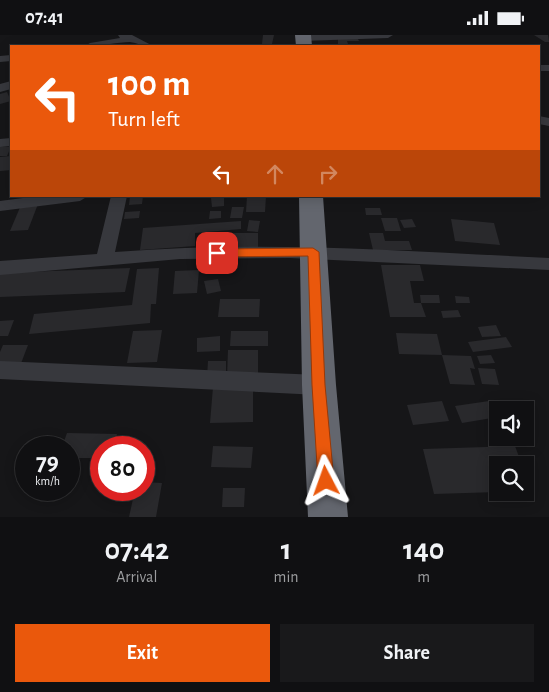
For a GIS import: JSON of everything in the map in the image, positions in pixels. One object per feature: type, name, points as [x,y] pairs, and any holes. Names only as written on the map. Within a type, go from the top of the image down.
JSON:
[{"type":"highway","points":[[311,197],[319,385],[328,517]]},
{"type":"street","points":[[303,40],[388,35]]},
{"type":"street","points":[[94,45],[127,37],[146,45]]},
{"type":"street","points":[[0,206],[72,197]]},
{"type":"street","points":[[104,259],[119,197]]},
{"type":"street","points":[[0,268],[180,253],[313,252],[549,264]]},
{"type":"street","points":[[0,370],[319,385]]},
{"type":"building","points":[[263,35],[274,35],[272,44],[276,45],[256,45],[262,44]]},
{"type":"building","points":[[534,35],[548,35],[549,42],[545,42]]},
{"type":"building","points":[[338,39],[358,39],[359,41],[347,41],[348,44],[356,45],[338,45]]},
{"type":"building","points":[[7,92],[10,101],[0,104],[0,94]]},
{"type":"building","points":[[0,147],[10,147],[7,156],[0,156]]},
{"type":"building","points":[[10,156],[10,170],[0,171],[0,157]]},
{"type":"building","points":[[130,197],[143,197],[142,204],[129,205]]},
{"type":"building","points":[[224,197],[224,206],[212,207],[211,198]]},
{"type":"building","points":[[247,197],[266,197],[265,212],[246,212]]},
{"type":"building","points":[[38,204],[28,230],[10,231],[21,205]]},
{"type":"building","points":[[232,207],[244,207],[242,218],[230,218]]},
{"type":"building","points":[[365,208],[380,208],[382,215],[366,215]]},
{"type":"building","points":[[140,211],[139,218],[124,219],[125,212]]},
{"type":"building","points":[[210,211],[221,211],[221,218],[209,219]]},
{"type":"building","points":[[381,218],[397,218],[401,231],[385,231]]},
{"type":"building","points":[[412,219],[416,227],[404,228],[400,220]]},
{"type":"building","points":[[451,219],[494,223],[500,245],[455,241]]},
{"type":"building","points":[[249,220],[260,221],[258,232],[247,231]]},
{"type":"building","points":[[241,221],[241,229],[195,233],[195,246],[140,250],[143,228]]},
{"type":"building","points":[[216,233],[258,233],[258,249],[214,249]]},
{"type":"building","points":[[369,233],[383,233],[385,241],[409,241],[412,250],[373,250]]},
{"type":"building","points":[[381,265],[420,265],[424,281],[410,281],[414,303],[421,303],[426,317],[390,317]]},
{"type":"building","points":[[130,268],[125,292],[0,297],[0,273]]},
{"type":"building","points":[[159,268],[156,304],[151,304],[150,323],[29,334],[34,314],[132,305],[137,269]]},
{"type":"building","points":[[199,270],[197,293],[173,294],[175,271]]},
{"type":"building","points":[[218,279],[221,291],[207,294],[204,281]]},
{"type":"building","points":[[420,295],[439,295],[440,303],[421,303]]},
{"type":"building","points":[[455,296],[469,297],[470,303],[456,303]]},
{"type":"building","points":[[220,299],[260,299],[259,317],[218,317]]},
{"type":"building","points":[[458,310],[461,317],[443,318],[441,311]]},
{"type":"building","points":[[14,320],[8,336],[0,336],[0,321]]},
{"type":"building","points":[[496,325],[501,336],[482,337],[478,327]]},
{"type":"building","points":[[162,330],[157,362],[127,363],[133,331]]},
{"type":"building","points":[[231,331],[268,331],[268,346],[230,346]]},
{"type":"building","points":[[396,333],[437,334],[442,355],[399,354]]},
{"type":"building","points":[[220,336],[220,351],[197,352],[197,338]]},
{"type":"building","points":[[506,337],[512,347],[473,352],[468,342]]},
{"type":"building","points":[[3,345],[28,345],[20,366],[0,366],[0,352]]},
{"type":"building","points":[[228,350],[258,350],[258,377],[227,377]]},
{"type":"building","points":[[442,355],[471,356],[475,369],[470,368],[475,385],[450,384]]},
{"type":"building","points":[[491,355],[495,363],[480,364],[477,356]]},
{"type":"building","points":[[208,361],[226,361],[226,376],[207,377]]},
{"type":"building","points":[[478,368],[495,369],[499,385],[482,384]]},
{"type":"building","points":[[253,386],[253,422],[210,423],[213,387]]},
{"type":"building","points":[[442,401],[449,421],[413,425],[407,405]]},
{"type":"building","points":[[489,401],[489,418],[462,423],[455,406]]},
{"type":"building","points":[[67,433],[117,434],[116,436],[90,436],[90,458],[80,458],[80,436],[66,436]]},
{"type":"building","points":[[213,446],[253,447],[251,468],[211,467]]},
{"type":"building","points":[[515,446],[519,456],[489,456],[489,492],[434,494],[423,449]]},
{"type":"building","points":[[155,483],[162,483],[156,517],[129,517],[133,501],[155,501]]},
{"type":"building","points":[[223,488],[245,488],[244,507],[222,507]]},
{"type":"route","points":[[217,253],[313,252],[319,385],[326,481]]}]
